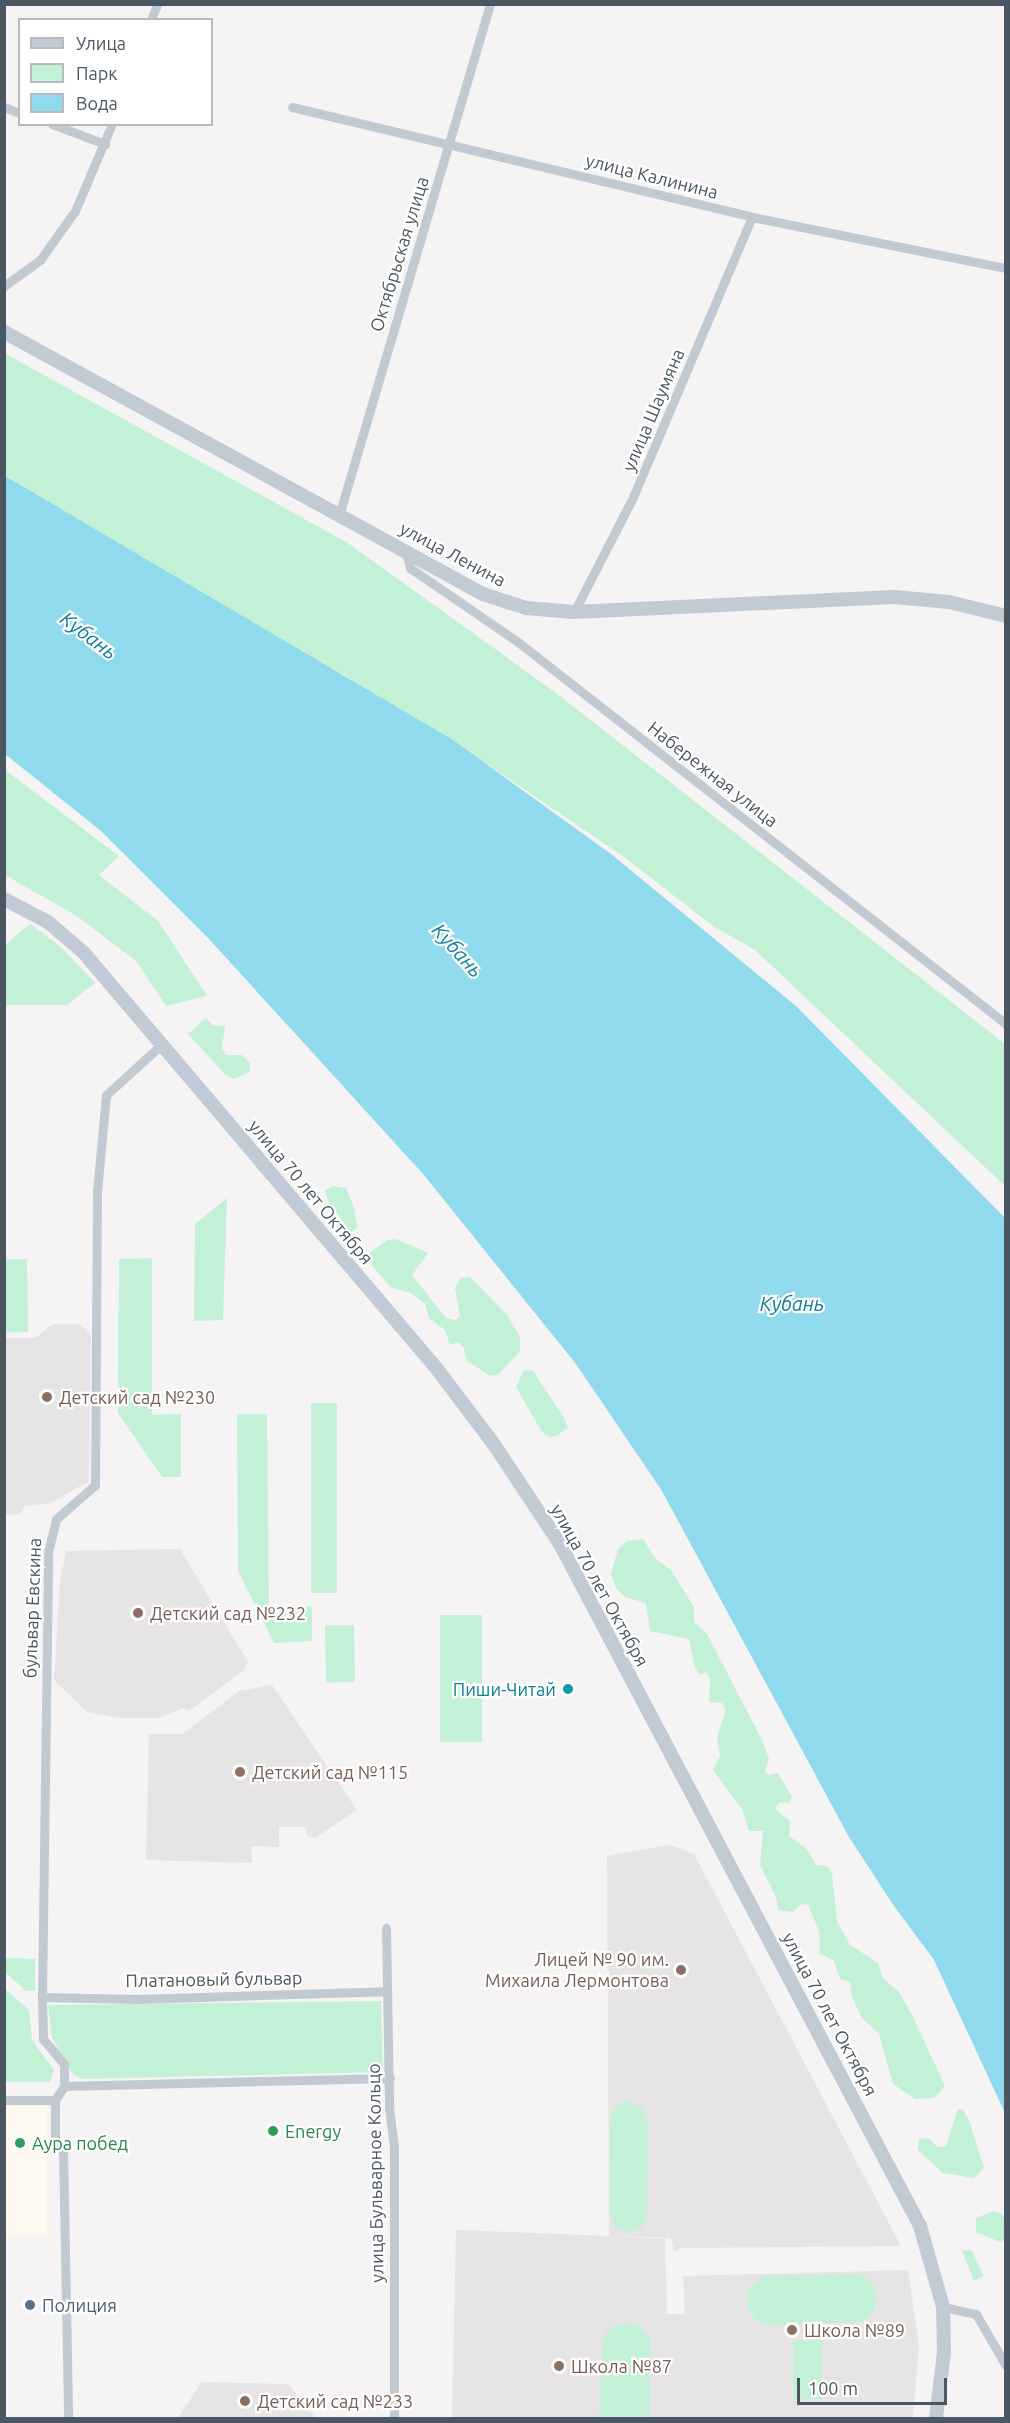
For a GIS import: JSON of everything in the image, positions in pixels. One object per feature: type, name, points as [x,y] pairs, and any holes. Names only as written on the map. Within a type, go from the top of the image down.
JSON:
[{"type":"main road","name":"улица Ленина","points":[[4,332],[340,512],[483,594],[526,608],[574,612],[894,597],[949,602],[1005,616]]},
{"type":"main road","name":"улица 70 лет Октября","points":[[4,899],[48,922],[84,953],[437,1369],[555,1536],[895,2175],[932,2261],[943,2307],[944,2352],[936,2418]]},
{"type":"street","name":"Октябрьская улица","points":[[340,512],[489,4]]},
{"type":"street","name":"улица Калинина","points":[[292,107],[752,217],[1005,268]]},
{"type":"street","points":[[57,126],[105,144]]},
{"type":"street","points":[[4,286],[40,260],[75,211],[111,126]]},
{"type":"street","name":"улица Шаумяна","points":[[574,612],[633,498],[752,217]]},
{"type":"street","name":"Набережная улица","points":[[405,549],[410,568],[518,642],[1005,1024]]},
{"type":"street","name":"бульвар Евскина","points":[[64,2086],[64,2064],[43,2038],[48,1552],[56,1519],[95,1485],[97,1191],[106,1095],[162,1044]]},
{"type":"street","name":"улица Бульварное Кольцо","points":[[386,1928],[394,2145],[394,2418]]},
{"type":"street","name":"Платановый бульвар","points":[[42,1997],[138,1999],[387,1991]]},
{"type":"street","points":[[68,2418],[63,2148],[55,2142],[55,2100],[64,2086],[390,2078]]},
{"type":"street","points":[[4,2100],[55,2100]]},
{"type":"street","points":[[943,2307],[976,2314],[1005,2366]]},
{"type":"shaded area","name":"Детский сад №230","points":[[53,1324],[80,1324],[91,1335],[89,1481],[51,1503],[25,1506],[19,1515],[5,1514],[5,1338],[35,1338]]},
{"type":"shaded area","name":"Детский сад №232","points":[[180,1549],[248,1662],[243,1671],[189,1711],[182,1708],[160,1718],[120,1718],[87,1712],[54,1680],[60,1582],[66,1551]]},
{"type":"shaded area","name":"Детский сад №115","points":[[272,1685],[357,1810],[315,1838],[307,1836],[306,1827],[279,1827],[279,1847],[251,1846],[252,1863],[146,1860],[149,1734],[182,1734],[239,1691]]},
{"type":"shaded area","points":[[671,1845],[694,1854],[901,2246],[681,2248],[674,2252],[671,2238],[611,2236],[665,2239],[667,2314],[685,2314],[683,2276],[908,2270],[919,2346],[913,2418],[452,2418],[456,2230],[609,2236],[607,1856]]},
{"type":"shaded area","points":[[5,2106],[47,2106],[47,2237],[5,2237]]},
{"type":"shaded area","name":"Детский сад №233","points":[[202,2382],[288,2384],[316,2418],[178,2418]]},
{"type":"green space","points":[[4,353],[348,543],[556,693],[1005,1044],[1005,1186],[755,950],[713,926],[624,857],[484,762],[344,675],[252,628],[5,476]]},
{"type":"green space","points":[[4,769],[119,856],[99,875],[158,921],[207,996],[166,1006],[136,961],[77,916],[5,875]]},
{"type":"green space","points":[[30,924],[61,947],[95,983],[67,1005],[5,1005],[5,945]]},
{"type":"green space","points":[[206,1018],[213,1025],[225,1026],[222,1048],[226,1055],[242,1055],[250,1063],[249,1072],[234,1079],[225,1074],[188,1034]]},
{"type":"green space","points":[[333,1186],[346,1188],[354,1208],[357,1227],[351,1233],[328,1201],[325,1190]]},
{"type":"green space","points":[[227,1198],[223,1320],[194,1321],[195,1224]]},
{"type":"green space","points":[[396,1239],[428,1253],[412,1275],[446,1318],[456,1320],[460,1316],[455,1288],[461,1278],[470,1277],[508,1316],[520,1337],[520,1351],[499,1374],[490,1376],[466,1360],[464,1348],[458,1342],[450,1345],[445,1330],[429,1318],[425,1304],[411,1293],[392,1288],[372,1266],[368,1254],[387,1240]]},
{"type":"green space","points":[[152,1258],[152,1415],[181,1414],[181,1477],[162,1477],[118,1413],[119,1259]]},
{"type":"green space","points":[[5,1259],[27,1259],[28,1332],[6,1332]]},
{"type":"green space","points":[[524,1370],[533,1371],[563,1416],[568,1428],[556,1436],[550,1437],[542,1432],[516,1387]]},
{"type":"green space","points":[[311,1403],[337,1403],[337,1593],[311,1593]]},
{"type":"green space","points":[[237,1414],[267,1414],[269,1607],[312,1606],[312,1641],[274,1643],[238,1571]]},
{"type":"green space","points":[[643,1539],[656,1559],[671,1570],[694,1607],[694,1622],[707,1634],[762,1740],[769,1759],[765,1771],[769,1775],[778,1773],[792,1797],[789,1803],[780,1802],[775,1809],[790,1821],[789,1836],[807,1849],[816,1865],[827,1866],[832,1873],[837,1921],[850,1945],[878,1963],[883,1978],[899,1992],[913,2017],[945,2086],[934,2098],[915,2099],[893,2084],[879,2034],[862,2018],[852,1997],[850,1982],[840,1979],[834,1961],[820,1954],[819,1931],[808,1905],[801,1904],[793,1912],[778,1910],[776,1897],[760,1865],[763,1831],[749,1831],[742,1809],[713,1770],[720,1756],[717,1737],[726,1710],[722,1703],[709,1702],[710,1678],[706,1672],[699,1675],[694,1665],[689,1639],[650,1631],[646,1603],[625,1597],[616,1588],[611,1574],[618,1549],[627,1541]]},
{"type":"green space","points":[[440,1615],[482,1615],[482,1742],[440,1742]]},
{"type":"green space","points":[[354,1625],[355,1682],[326,1682],[325,1626]]},
{"type":"green space","points":[[5,1958],[35,1959],[35,1991],[26,1991],[5,1972]]},
{"type":"green space","points":[[4,1988],[29,2010],[32,2040],[54,2070],[50,2082],[5,2082]]},
{"type":"green space","points":[[381,2001],[383,2072],[82,2079],[72,2073],[52,2038],[48,2005]]},
{"type":"green space","points":[[625,2102],[641,2106],[648,2120],[647,2218],[641,2228],[628,2233],[617,2228],[610,2215],[610,2117],[616,2106]]},
{"type":"green space","points":[[958,2109],[963,2110],[969,2120],[984,2168],[974,2178],[943,2173],[918,2150],[919,2138],[930,2139],[937,2147],[946,2146]]},
{"type":"green space","points":[[994,2211],[1002,2214],[1005,2220],[1005,2239],[1000,2242],[976,2232],[976,2218]]},
{"type":"green space","points":[[971,2250],[984,2276],[974,2281],[962,2251]]},
{"type":"green space","points":[[858,2274],[872,2282],[877,2297],[874,2312],[862,2322],[766,2325],[755,2319],[748,2309],[748,2291],[762,2276]]},
{"type":"green space","points":[[626,2323],[640,2326],[650,2339],[649,2418],[599,2418],[603,2338],[610,2328]]},
{"type":"green space","points":[[793,2340],[822,2340],[822,2399],[793,2399]]},
{"type":"water","name":"Кубань","points":[[5,476],[453,740],[611,854],[796,1006],[1005,1218],[1005,2113],[934,1960],[894,1906],[849,1837],[662,1491],[576,1364],[424,1175],[209,939],[101,831],[5,754]]},
{"type":"place","name":"Детский сад №230","points":[[47,1397]]},
{"type":"place","name":"Детский сад №232","points":[[138,1613]]},
{"type":"place","name":"Пиши-Читай","points":[[568,1689]]},
{"type":"place","name":"Детский сад №115","points":[[240,1772]]},
{"type":"place","name":"Лицей № 90 им. Михаила Лермонтова","points":[[681,1970]]},
{"type":"place","name":"Energy","points":[[273,2131]]},
{"type":"place","name":"Аура побед","points":[[20,2143]]},
{"type":"place","name":"Полиция","points":[[30,2305]]},
{"type":"place","name":"Школа №89","points":[[792,2330]]},
{"type":"place","name":"Школа №87","points":[[559,2366]]},
{"type":"place","name":"Детский сад №233","points":[[245,2401]]}]
